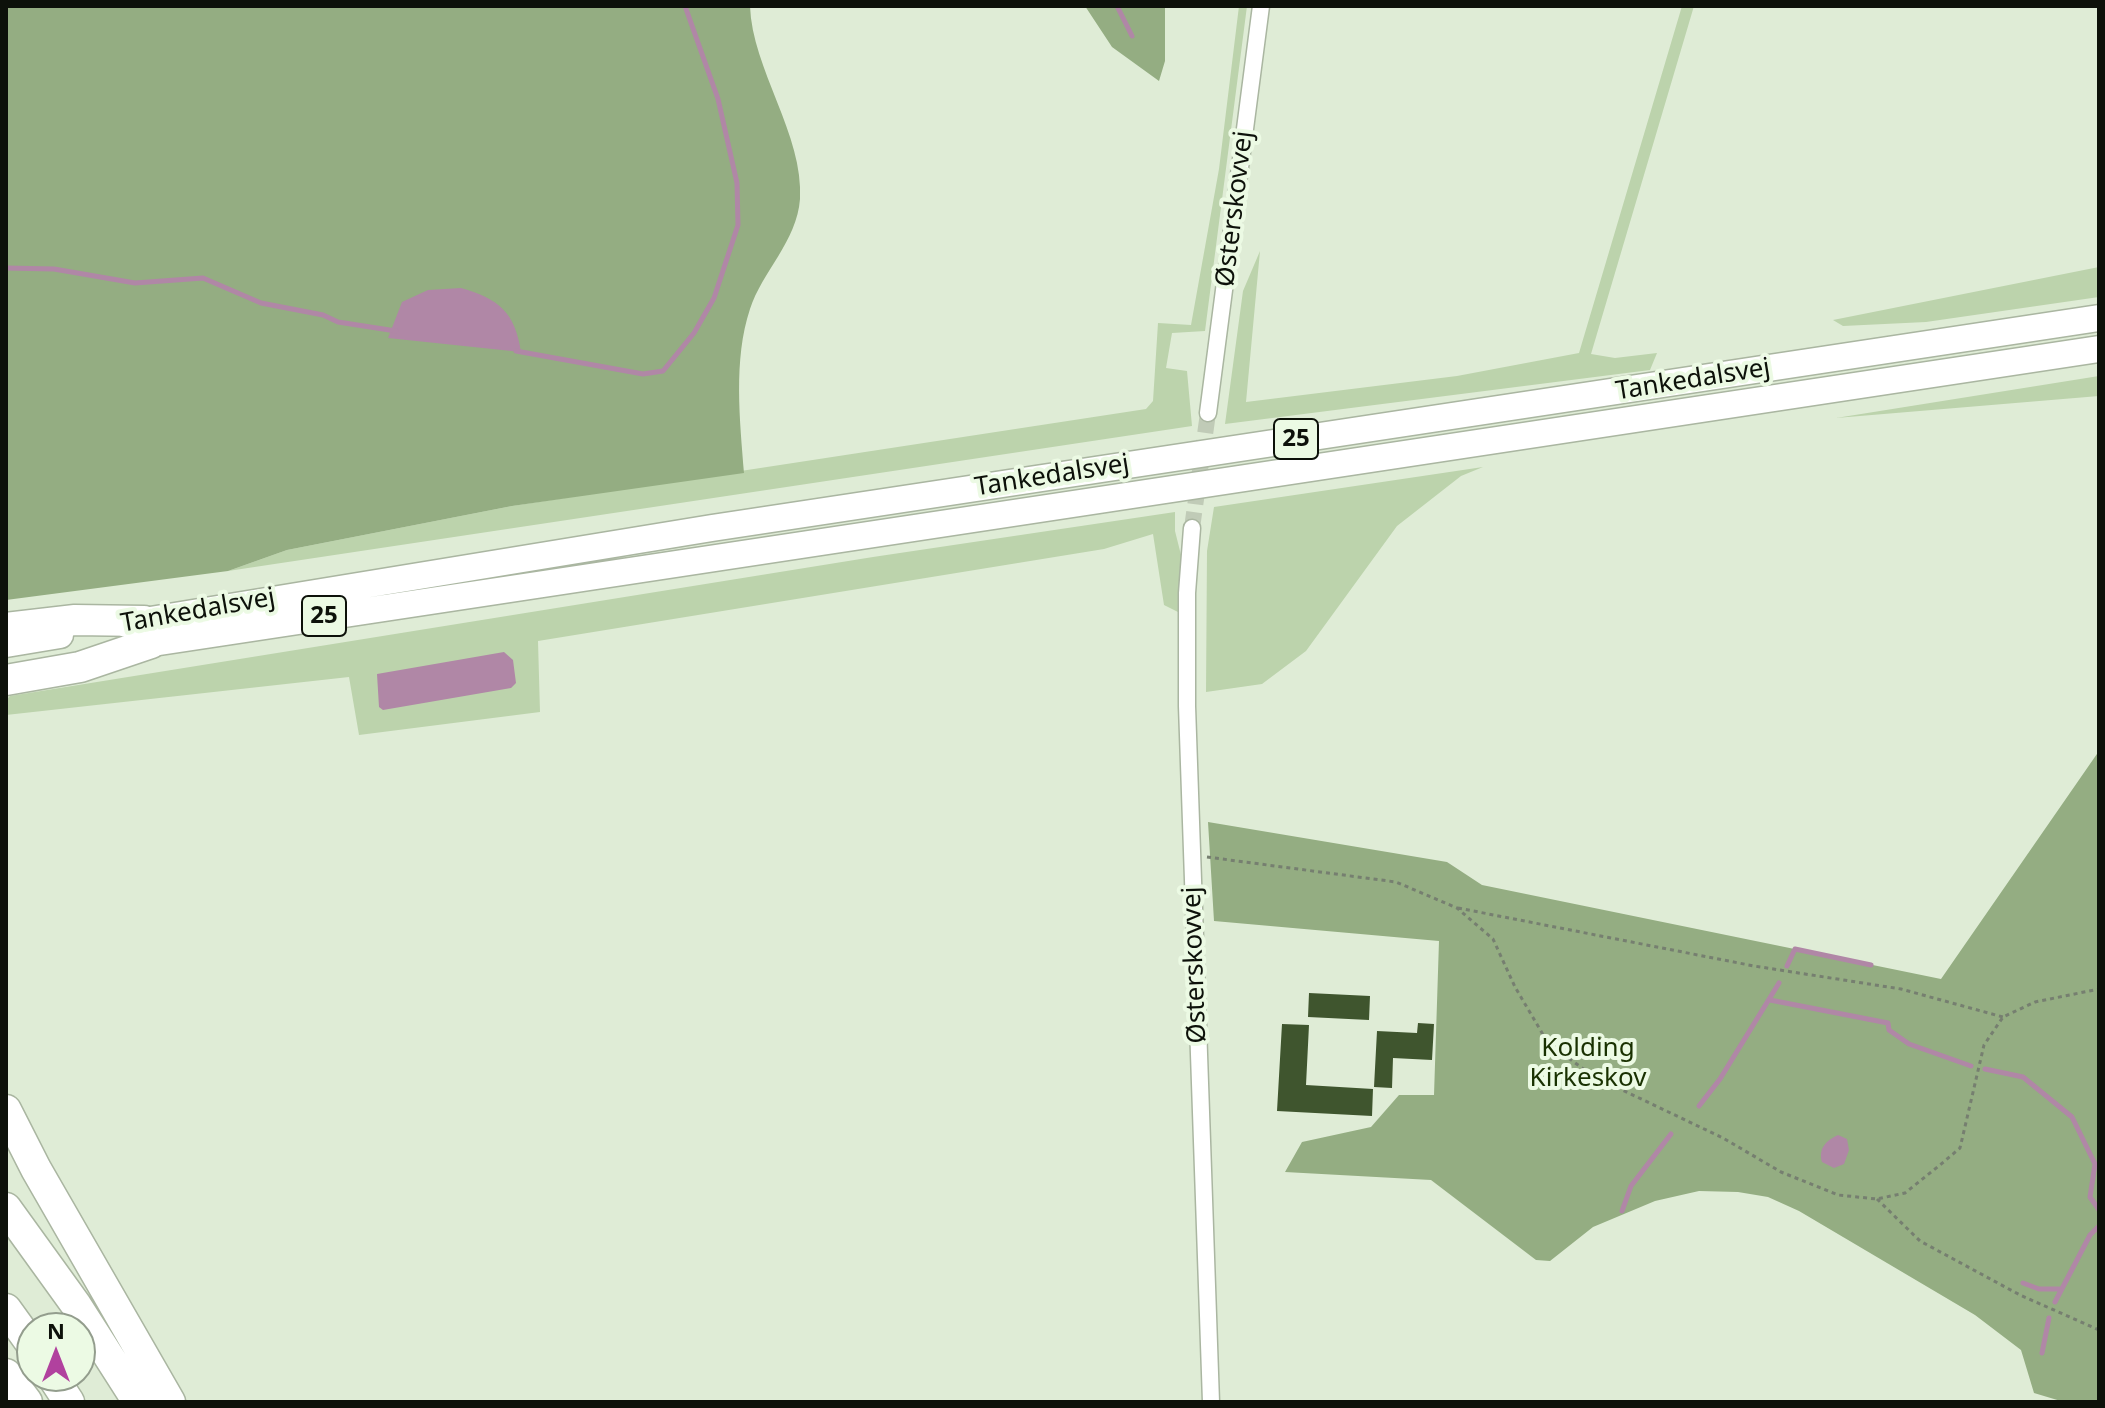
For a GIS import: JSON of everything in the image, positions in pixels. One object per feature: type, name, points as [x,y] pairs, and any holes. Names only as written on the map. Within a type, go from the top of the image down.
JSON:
[{"type":"highway","name":"Tankedalsvej","points":[[6,668],[148,632],[712,528],[2099,318]]},
{"type":"highway","name":"Tankedalsvej","points":[[6,644],[148,632],[2099,349]]},
{"type":"highway","points":[[6,628],[75,620],[148,632]]},
{"type":"highway","points":[[6,680],[80,667],[148,632]]},
{"type":"highway","points":[[6,1110],[36,1169],[170,1402]]},
{"type":"highway","points":[[6,1208],[76,1305],[138,1402]]},
{"type":"highway","points":[[6,1374],[27,1402]]},
{"type":"street","name":"Østerskovvej","points":[[1208,413],[1261,6]]},
{"type":"street","name":"Østerskovvej","points":[[1192,528],[1187,593],[1191,855],[1211,1402]]},
{"type":"path","points":[[1191,855],[1396,882],[1457,908],[1754,966],[1901,989],[2003,1017]]},
{"type":"path","points":[[1457,908],[1493,939],[1515,987],[1548,1043],[1593,1076],[1723,1138],[1781,1172],[1838,1195],[1877,1199],[1905,1193],[1960,1148],[1984,1045],[2003,1017],[2035,1002],[2099,989]]},
{"type":"path","points":[[1877,1199],[1920,1241],[2020,1295],[2099,1330]]},
{"type":"green space","points":[[6,6],[750,6],[759,54],[794,151],[800,199],[793,229],[755,295],[745,329],[739,391],[744,473],[512,506],[287,550],[228,571],[6,600]]},
{"type":"green space","points":[[1085,6],[1165,6],[1165,61],[1159,81],[1112,47]]},
{"type":"green space","points":[[1239,6],[1247,6],[1205,331],[1172,333],[1166,368],[1187,371],[1192,426],[228,571],[287,550],[512,506],[1146,409],[1153,401],[1158,323],[1191,325],[1219,169]]},
{"type":"green space","points":[[1682,6],[1694,6],[1591,354],[1615,358],[1657,353],[1650,370],[1225,424],[1243,291],[1260,251],[1246,402],[1457,376],[1579,353]]},
{"type":"green space","points":[[2099,267],[2099,297],[1926,322],[1843,326],[1833,320]]},
{"type":"green space","points":[[2099,376],[2099,396],[1836,418]]},
{"type":"green space","points":[[1483,467],[1461,476],[1397,526],[1306,651],[1262,684],[1206,692],[1207,551],[1214,507]]},
{"type":"green space","points":[[1175,512],[1175,531],[1181,555],[1178,612],[1164,605],[1153,534],[1104,549],[538,641],[540,712],[359,735],[349,677],[6,715],[6,700],[10,696],[873,557]]},
{"type":"green space","name":"Kolding Kirkeskov","points":[[2099,751],[2099,1402],[2064,1402],[2034,1393],[2021,1350],[1975,1315],[1799,1211],[1768,1197],[1699,1191],[1655,1201],[1593,1227],[1550,1261],[1536,1260],[1431,1180],[1285,1172],[1302,1142],[1371,1127],[1399,1095],[1434,1095],[1439,941],[1214,921],[1208,822],[1447,862],[1482,885],[1941,979]]},
{"type":"shaded area","points":[[461,288],[486,297],[503,309],[514,327],[521,352],[388,338],[402,302],[428,290]]},
{"type":"shaded area","points":[[504,652],[513,660],[516,683],[511,688],[383,710],[379,707],[377,674]]},
{"type":"shaded area","points":[[1838,1135],[1847,1139],[1849,1150],[1844,1164],[1834,1168],[1822,1162],[1821,1153],[1827,1142]]},
{"type":"building","points":[[1309,993],[1370,996],[1369,1020],[1308,1017]]},
{"type":"building","points":[[1418,1023],[1434,1024],[1432,1060],[1393,1058],[1392,1088],[1374,1087],[1377,1031],[1417,1033]]},
{"type":"building","points":[[1282,1024],[1309,1025],[1306,1085],[1373,1089],[1372,1116],[1277,1111]]},
{"type":"waterway","points":[[516,351],[643,374],[663,371],[694,333],[714,298],[738,225],[737,183],[718,99],[685,6]]},
{"type":"waterway","points":[[1117,6],[1132,36]]},
{"type":"waterway","points":[[6,268],[54,269],[135,283],[203,278],[261,303],[323,315],[338,322],[396,331]]},
{"type":"waterway","points":[[1787,966],[1795,949],[1871,965]]},
{"type":"waterway","points":[[1699,1106],[1720,1079],[1779,983]]},
{"type":"waterway","points":[[1770,1000],[1888,1023],[1889,1030],[1909,1044],[1971,1066]]},
{"type":"waterway","points":[[1985,1069],[2023,1077],[2072,1117],[2095,1164],[2090,1197],[2099,1210]]},
{"type":"waterway","points":[[1622,1211],[1631,1186],[1671,1134]]},
{"type":"waterway","points":[[2055,1302],[2090,1235],[2099,1226]]},
{"type":"waterway","points":[[2023,1283],[2039,1289],[2059,1289]]},
{"type":"waterway","points":[[2042,1353],[2049,1318]]},
{"type":"tunnel","points":[[1192,528],[1208,413]]}]
